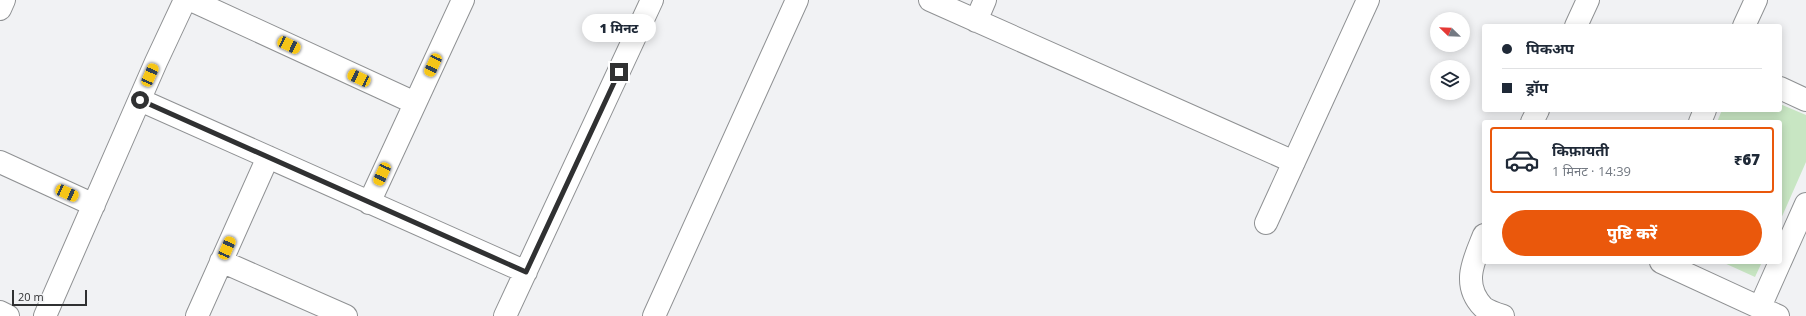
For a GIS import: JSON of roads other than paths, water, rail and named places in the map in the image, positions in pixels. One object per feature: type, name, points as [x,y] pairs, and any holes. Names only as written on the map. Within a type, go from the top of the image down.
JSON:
[{"type":"street","points":[[0,9],[4,0]]},
{"type":"street","points":[[45,316],[185,0]]},
{"type":"street","points":[[191,0],[415,104]]},
{"type":"street","points":[[369,203],[463,0]]},
{"type":"street","points":[[505,316],[652,0]]},
{"type":"street","points":[[654,316],[797,0]]},
{"type":"street","points":[[930,0],[1294,162]]},
{"type":"street","points":[[976,20],[985,0]]},
{"type":"street","points":[[1266,223],[1368,0]]},
{"type":"street","points":[[1577,24],[1588,0]]},
{"type":"street","points":[[1745,24],[1756,0]]},
{"type":"street","points":[[1782,89],[1806,100]]},
{"type":"street","points":[[140,100],[526,272]]},
{"type":"street","points":[[197,316],[268,157]]},
{"type":"street","points":[[0,162],[94,205]]},
{"type":"street","points":[[1782,258],[1806,204]]},
{"type":"street","points":[[1482,240],[1471,270],[1472,289],[1484,308],[1503,316]]},
{"type":"street","points":[[221,261],[335,314]]},
{"type":"street","points":[[1665,264],[1769,312],[1780,264]]},
{"type":"street","points":[[0,312],[8,316]]}]
